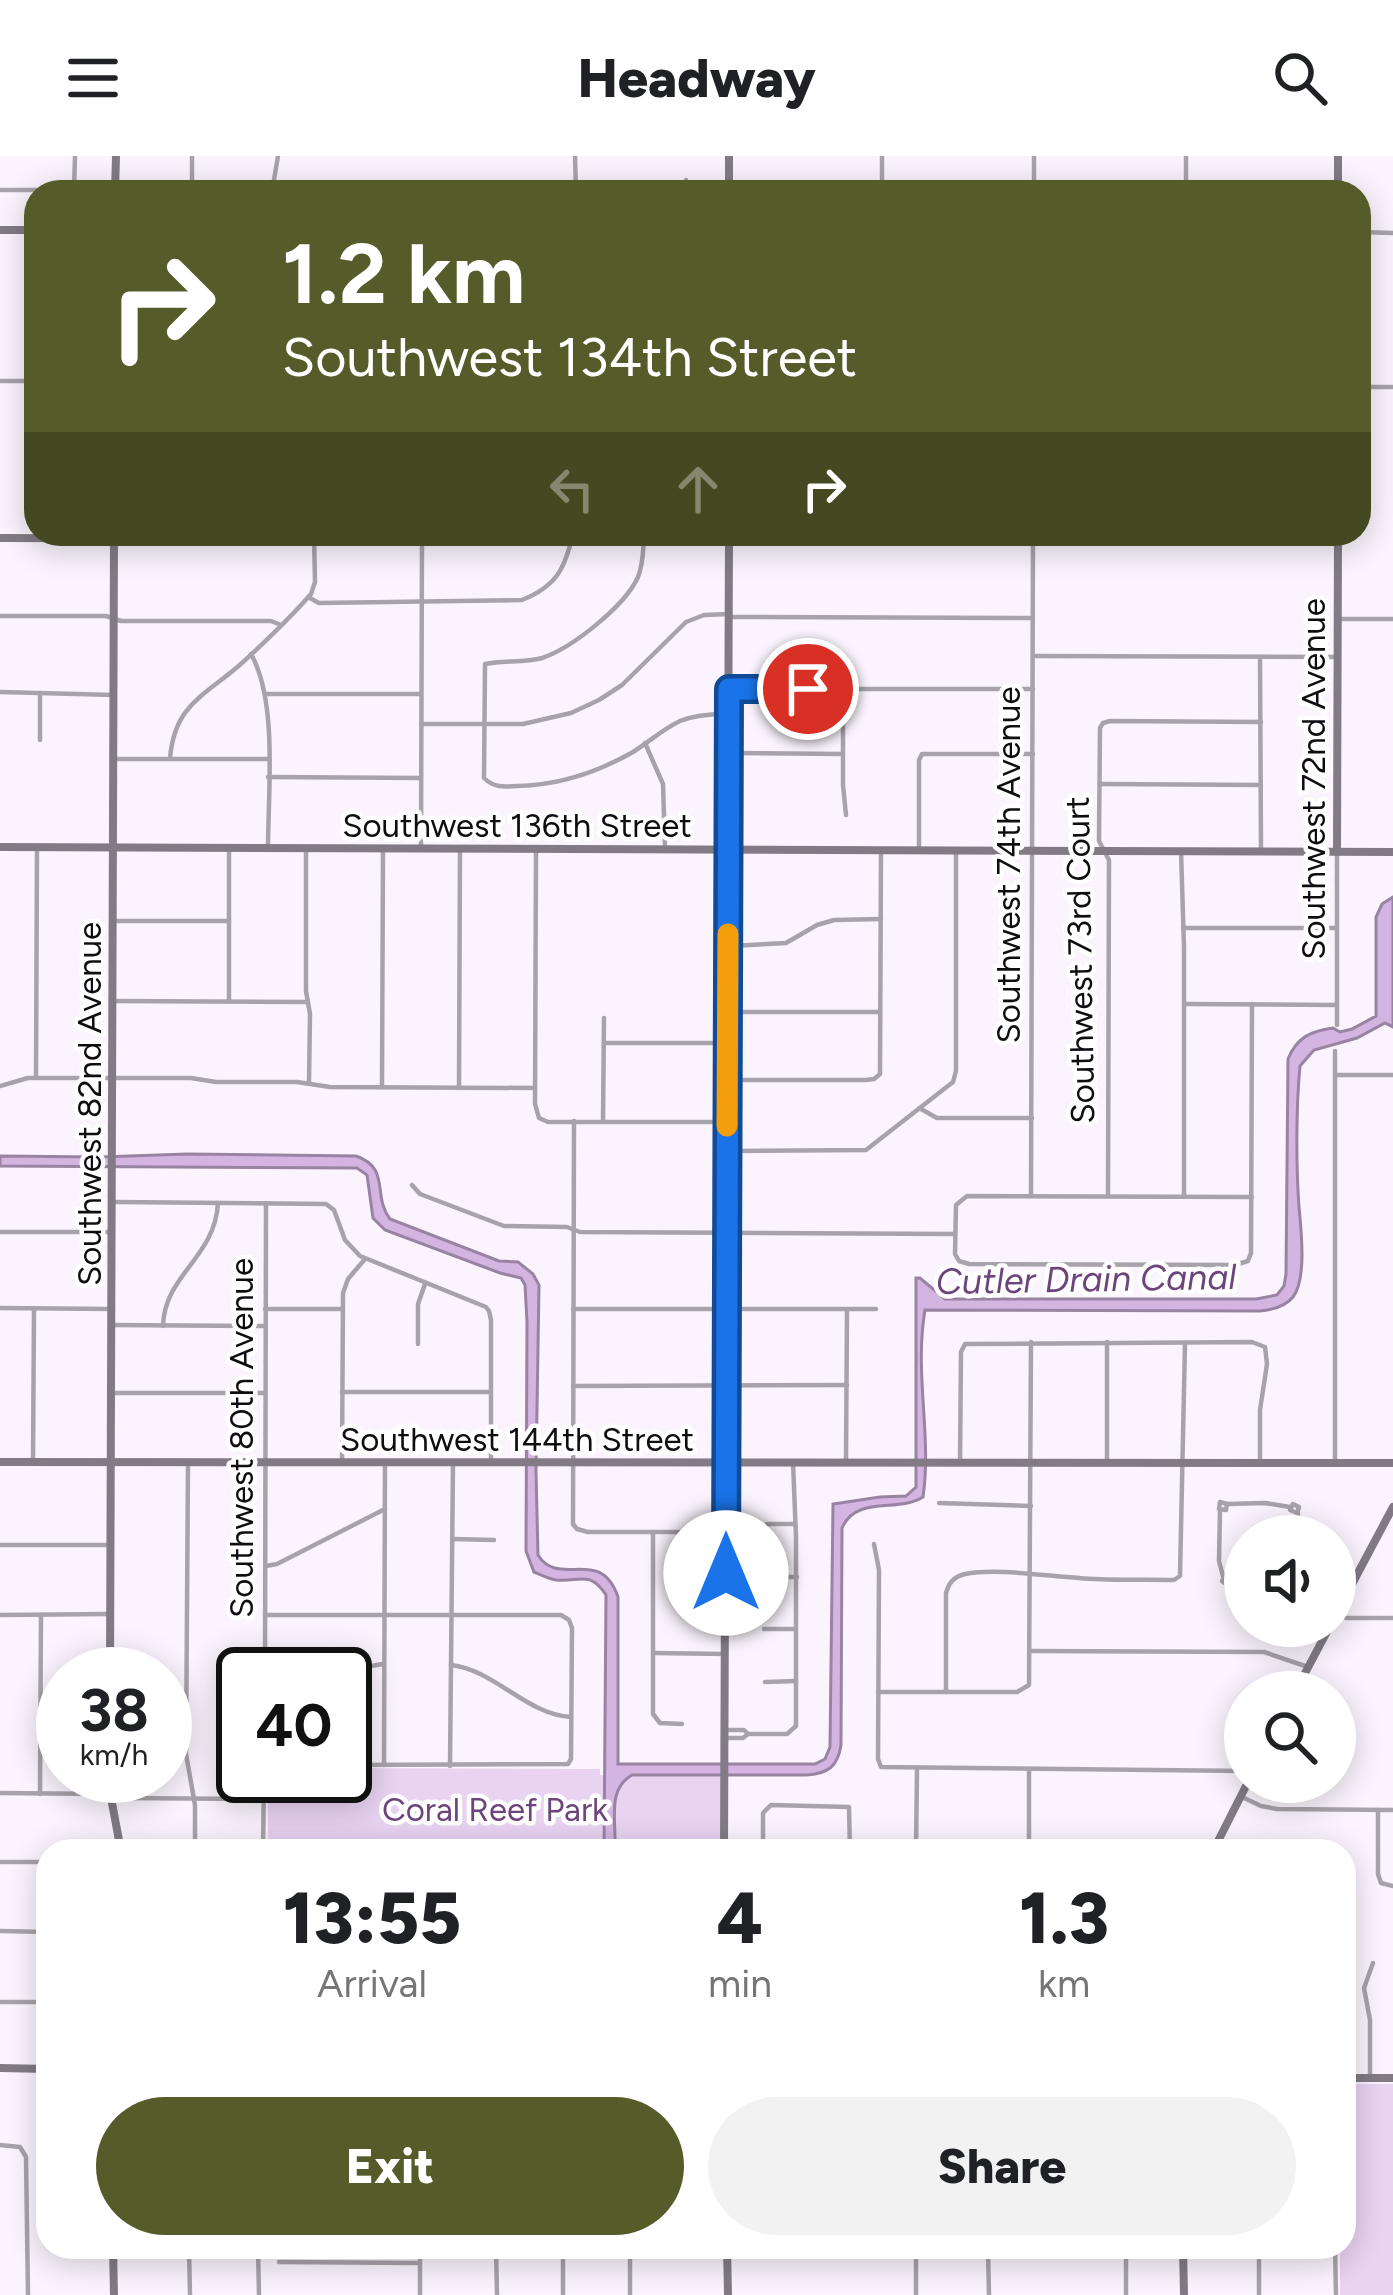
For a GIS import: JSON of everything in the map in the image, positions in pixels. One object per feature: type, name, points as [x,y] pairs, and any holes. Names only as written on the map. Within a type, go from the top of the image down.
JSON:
[{"type":"street","name":"Southwest 82nd Avenue","points":[[110,1647],[114,546]]},
{"type":"street","points":[[170,759],[175,730],[185,710],[308,597],[315,582],[315,546]]},
{"type":"street","points":[[421,849],[422,546]]},
{"type":"street","points":[[308,597],[319,603],[517,601],[551,582],[566,563],[571,546]]},
{"type":"street","points":[[643,546],[637,580],[581,638],[538,659],[485,664],[483,776],[487,783],[498,786],[569,778],[613,762],[690,718],[729,714]]},
{"type":"street","points":[[724,1839],[729,546]]},
{"type":"street","name":"Southwest 74th Avenue","points":[[1031,1196],[1033,546]]},
{"type":"street","name":"Southwest 72nd Avenue","points":[[1336,1025],[1338,546]]},
{"type":"street","points":[[421,724],[540,722],[579,710],[622,685],[686,622],[704,615],[1033,618]]},
{"type":"street","points":[[0,616],[271,621],[281,625]]},
{"type":"street","points":[[1337,619],[1393,620]]},
{"type":"street","points":[[251,654],[266,694],[268,848]]},
{"type":"street","points":[[1033,656],[1337,657]]},
{"type":"street","points":[[1260,657],[1261,851]]},
{"type":"street","points":[[729,689],[1033,689]]},
{"type":"street","points":[[843,689],[846,814]]},
{"type":"street","points":[[0,692],[114,695]]},
{"type":"street","points":[[40,694],[40,740]]},
{"type":"street","points":[[266,694],[422,694]]},
{"type":"street","name":"Southwest 73rd Court","points":[[1108,1196],[1109,860],[1099,842],[1100,730],[1110,721],[1261,722]]},
{"type":"street","points":[[645,743],[664,790],[665,850]]},
{"type":"street","points":[[729,753],[843,754]]},
{"type":"street","points":[[919,850],[922,754],[1033,754]]},
{"type":"street","points":[[114,759],[268,759]]},
{"type":"street","points":[[268,777],[421,778]]},
{"type":"street","points":[[1100,784],[1261,785]]},
{"type":"street","name":"Southwest 136th Street","points":[[0,847],[1393,851]]},
{"type":"street","points":[[36,1078],[37,847]]},
{"type":"street","points":[[229,1001],[230,848]]},
{"type":"street","points":[[306,848],[309,1084]]},
{"type":"street","points":[[382,1087],[383,849]]},
{"type":"street","points":[[459,1088],[460,849]]},
{"type":"street","points":[[536,849],[535,1109],[541,1119],[727,1122]]},
{"type":"street","points":[[728,1080],[866,1080],[878,1076],[881,850]]},
{"type":"street","points":[[728,1150],[864,1151],[956,1078],[956,850]]},
{"type":"street","points":[[1181,851],[1184,1196]]},
{"type":"street","points":[[728,946],[775,945],[828,921],[880,919]]},
{"type":"street","points":[[114,921],[229,921]]},
{"type":"street","points":[[1183,928],[1336,928]]},
{"type":"street","points":[[113,1001],[306,1002]]},
{"type":"street","points":[[1184,1004],[1336,1005]]},
{"type":"street","points":[[1252,1004],[1252,1197],[1251,1253],[1246,1262],[966,1264],[958,1261],[955,1251],[956,1205],[974,1195],[1252,1197]]},
{"type":"street","points":[[728,1012],[880,1012]]},
{"type":"street","points":[[603,1121],[604,1018]]},
{"type":"street","points":[[604,1042],[728,1043]]},
{"type":"street","points":[[1335,1051],[1335,1464]]},
{"type":"street","points":[[1335,1076],[1393,1076]]},
{"type":"street","points":[[0,1086],[23,1078],[191,1078],[330,1087],[535,1088]]},
{"type":"street","points":[[920,1108],[937,1118],[1032,1118]]},
{"type":"street","points":[[574,1121],[574,1525],[588,1532],[726,1532]]},
{"type":"street","points":[[412,1185],[419,1194],[504,1226],[567,1227],[580,1232],[955,1234]]},
{"type":"street","points":[[112,1202],[321,1203],[331,1206],[345,1240],[365,1259],[488,1309],[490,1462]]},
{"type":"street","points":[[163,1326],[165,1304],[213,1232],[218,1202]]},
{"type":"street","name":"Southwest 80th Avenue","points":[[265,1647],[266,1203]]},
{"type":"street","points":[[0,1232],[112,1232]]},
{"type":"street","points":[[342,1462],[342,1309],[346,1285],[365,1259]]},
{"type":"street","points":[[418,1344],[418,1304],[425,1284]]},
{"type":"street","points":[[0,1308],[112,1309]]},
{"type":"street","points":[[33,1462],[34,1308]]},
{"type":"street","points":[[266,1309],[342,1309]]},
{"type":"street","points":[[573,1309],[876,1310]]},
{"type":"street","points":[[846,1462],[847,1310]]},
{"type":"street","points":[[112,1325],[266,1326]]},
{"type":"street","points":[[960,1463],[962,1347],[975,1342],[1252,1342],[1267,1350],[1268,1360],[1260,1407],[1260,1464]]},
{"type":"street","points":[[878,1692],[1024,1690],[1030,1682],[1031,1342]]},
{"type":"street","points":[[1107,1463],[1108,1342]]},
{"type":"street","points":[[946,1692],[946,1595],[950,1583],[965,1574],[1174,1580],[1180,1576],[1185,1343]]},
{"type":"street","points":[[573,1386],[847,1385]]},
{"type":"street","points":[[342,1391],[491,1392]]},
{"type":"street","points":[[111,1393],[266,1393]]},
{"type":"street","name":"Southwest 144th Street","points":[[0,1462],[1393,1463]]},
{"type":"street","points":[[188,1462],[186,1754],[195,1839]]},
{"type":"street","points":[[384,1766],[385,1462]]},
{"type":"street","points":[[450,1766],[453,1462]]},
{"type":"street","points":[[725,1734],[794,1730],[793,1462]]},
{"type":"street","points":[[939,1503],[1031,1506]]},
{"type":"street","points":[[1224,1576],[1219,1561],[1220,1510],[1226,1510],[1227,1504],[1294,1504],[1298,1515]]},
{"type":"street","points":[[1356,1576],[1393,1507]]},
{"type":"street","points":[[266,1566],[385,1509]]},
{"type":"street","points":[[766,1524],[795,1524]]},
{"type":"street","points":[[653,1532],[653,1711],[657,1721],[682,1724]]},
{"type":"street","points":[[453,1539],[494,1540]]},
{"type":"street","points":[[874,1544],[879,1570],[881,1767],[1224,1771]]},
{"type":"street","points":[[0,1546],[111,1546]]},
{"type":"street","points":[[765,1577],[796,1577]]},
{"type":"street","points":[[0,1615],[110,1614]]},
{"type":"street","points":[[41,1615],[41,1647]]},
{"type":"street","points":[[265,1615],[568,1618],[572,1628],[571,1759],[563,1766],[372,1766]]},
{"type":"street","points":[[1356,1618],[1393,1618]]},
{"type":"street","points":[[764,1629],[794,1629]]},
{"type":"street","points":[[1306,1671],[1319,1647]]},
{"type":"street","points":[[1030,1651],[1267,1652],[1308,1667]]},
{"type":"street","points":[[653,1653],[726,1654]]},
{"type":"street","points":[[372,1666],[383,1664]]},
{"type":"street","points":[[450,1665],[471,1669],[553,1714],[571,1718]]},
{"type":"street","points":[[765,1682],[796,1681]]},
{"type":"street","points":[[916,1769],[916,1839]]},
{"type":"street","points":[[1029,1770],[1029,1839]]},
{"type":"street","points":[[0,1793],[36,1794]]},
{"type":"street","points":[[194,1798],[216,1798]]},
{"type":"street","points":[[113,1803],[119,1839]]},
{"type":"street","points":[[263,1803],[263,1839]]},
{"type":"street","points":[[1219,1839],[1237,1803]]},
{"type":"street","points":[[1256,1803],[1280,1810],[1393,1810]]},
{"type":"street","points":[[763,1839],[763,1813],[770,1805],[849,1807],[850,1839]]},
{"type":"street","points":[[1378,1810],[1378,1874],[1383,1884],[1393,1886]]},
{"type":"street","points":[[0,1862],[36,1862]]},
{"type":"street","points":[[0,1931],[36,1932]]},
{"type":"street","points":[[1370,2078],[1370,2019],[1364,1988],[1372,1963]]},
{"type":"street","points":[[0,2002],[36,2002]]},
{"type":"street","points":[[0,2068],[36,2069]]},
{"type":"street","points":[[1356,2078],[1393,2078]]},
{"type":"street","points":[[0,2145],[22,2149],[26,2161],[28,2295]]},
{"type":"street","points":[[112,2259],[114,2295]]},
{"type":"street","points":[[189,2259],[190,2295]]},
{"type":"street","points":[[258,2259],[259,2295]]},
{"type":"street","points":[[420,2259],[420,2295]]},
{"type":"street","points":[[496,2259],[497,2295]]},
{"type":"street","points":[[563,2259],[563,2295]]},
{"type":"street","points":[[630,2259],[630,2295]]},
{"type":"street","points":[[727,2259],[728,2295]]},
{"type":"street","points":[[916,2259],[916,2295]]},
{"type":"street","points":[[988,2259],[989,2295]]},
{"type":"street","points":[[1126,2259],[1126,2295]]},
{"type":"street","points":[[1183,2259],[1184,2295]]},
{"type":"street","points":[[1259,2259],[1259,2295]]},
{"type":"street","points":[[1335,2259],[1336,2295]]},
{"type":"street","points":[[279,2262],[420,2263]]},
{"type":"green space","name":"Coral Reef Park","points":[[372,1768],[721,1774],[720,1839],[268,1839],[268,1803],[372,1803]]},
{"type":"green space","points":[[1356,2084],[1393,2084],[1393,2295],[1340,2295],[1340,2259],[1356,2259]]},
{"type":"shaded area","points":[[1393,897],[1393,1027],[1385,1023],[1357,1038],[1314,1050],[1300,1066],[1297,1155],[1302,1253],[1293,1297],[1282,1306],[1260,1311],[925,1310],[923,1497],[857,1511],[842,1528],[841,1745],[837,1758],[826,1771],[806,1775],[632,1775],[617,1795],[615,1839],[604,1839],[606,1595],[589,1580],[556,1580],[534,1572],[526,1551],[527,1322],[521,1278],[385,1230],[373,1218],[367,1175],[357,1168],[0,1166],[0,1156],[356,1156],[374,1168],[390,1219],[499,1261],[518,1262],[539,1285],[538,1555],[557,1569],[601,1573],[618,1597],[618,1764],[815,1764],[825,1759],[830,1747],[833,1504],[906,1496],[916,1487],[916,1278],[945,1299],[1256,1299],[1277,1295],[1286,1274],[1288,1059],[1300,1040],[1311,1033],[1352,1029],[1376,1016],[1376,917],[1382,904]]},
{"type":"slow traffic","points":[[727,1126],[728,934]]},
{"type":"route","points":[[726,1573],[729,689],[808,689]]},
{"type":"water label","name":"Cutler Drain Canal","points":[[1086,1279]]}]
